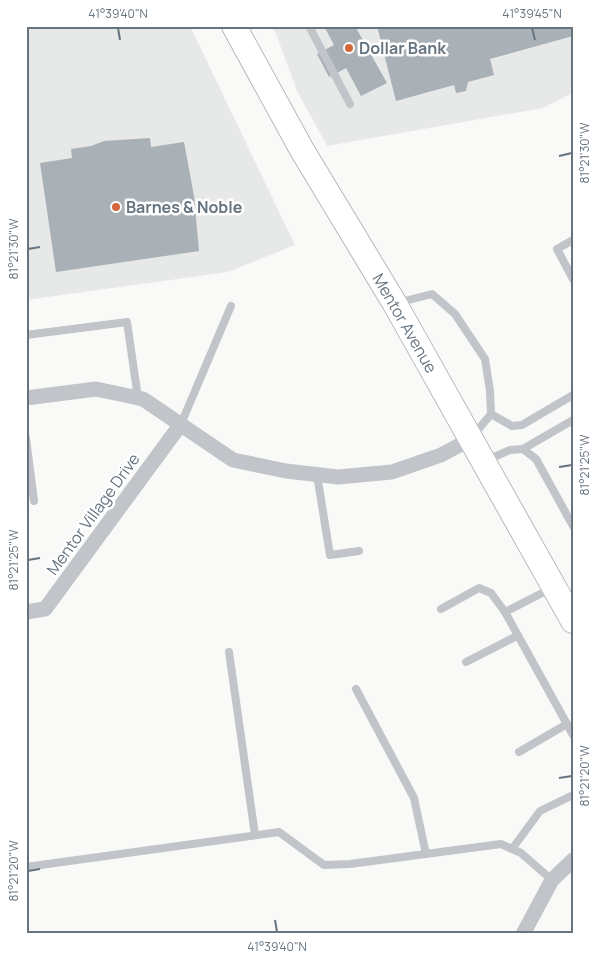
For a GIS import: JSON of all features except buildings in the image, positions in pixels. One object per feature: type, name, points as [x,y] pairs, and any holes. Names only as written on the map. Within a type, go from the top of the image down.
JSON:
[{"type":"main road","name":"Mentor Avenue","points":[[234,26],[302,150],[395,304],[572,619]]},
{"type":"street","points":[[26,398],[96,389],[143,399],[234,460],[286,471],[338,477],[392,472],[441,455],[471,439]]},
{"type":"street","name":"Mentor Village Drive","points":[[26,612],[45,609],[181,424]]},
{"type":"street","points":[[523,934],[552,880],[573,860]]},
{"type":"lane","points":[[309,26],[350,104]]},
{"type":"lane","points":[[573,240],[557,249],[573,279]]},
{"type":"lane","points":[[395,304],[432,294],[455,314],[484,359],[490,391],[491,414],[471,439]]},
{"type":"lane","points":[[181,424],[231,306]]},
{"type":"lane","points":[[26,336],[127,322],[138,398]]},
{"type":"lane","points":[[491,414],[512,426],[522,424],[573,395]]},
{"type":"lane","points":[[484,462],[510,450],[522,449],[573,420]]},
{"type":"lane","points":[[26,438],[34,501]]},
{"type":"lane","points":[[522,449],[536,459],[573,526]]},
{"type":"lane","points":[[317,474],[330,555],[359,551]]},
{"type":"lane","points":[[505,612],[554,587]]},
{"type":"lane","points":[[441,609],[479,588],[491,593],[505,612],[573,735]]},
{"type":"lane","points":[[466,662],[517,636]]},
{"type":"lane","points":[[230,652],[255,835]]},
{"type":"lane","points":[[356,689],[414,798],[426,854]]},
{"type":"lane","points":[[519,752],[567,724]]},
{"type":"lane","points":[[512,849],[540,812],[573,795]]},
{"type":"lane","points":[[26,867],[279,832],[324,865],[350,864],[500,844],[521,853],[552,880]]},
{"type":"shaded area","points":[[26,26],[190,26],[295,245],[228,272],[26,300]]},
{"type":"shaded area","points":[[271,26],[573,26],[573,93],[543,108],[327,146],[297,91],[276,34]]},
{"type":"place","name":"Dollar Bank","points":[[349,48]]},
{"type":"place","name":"Barnes & Noble","points":[[116,207]]}]
